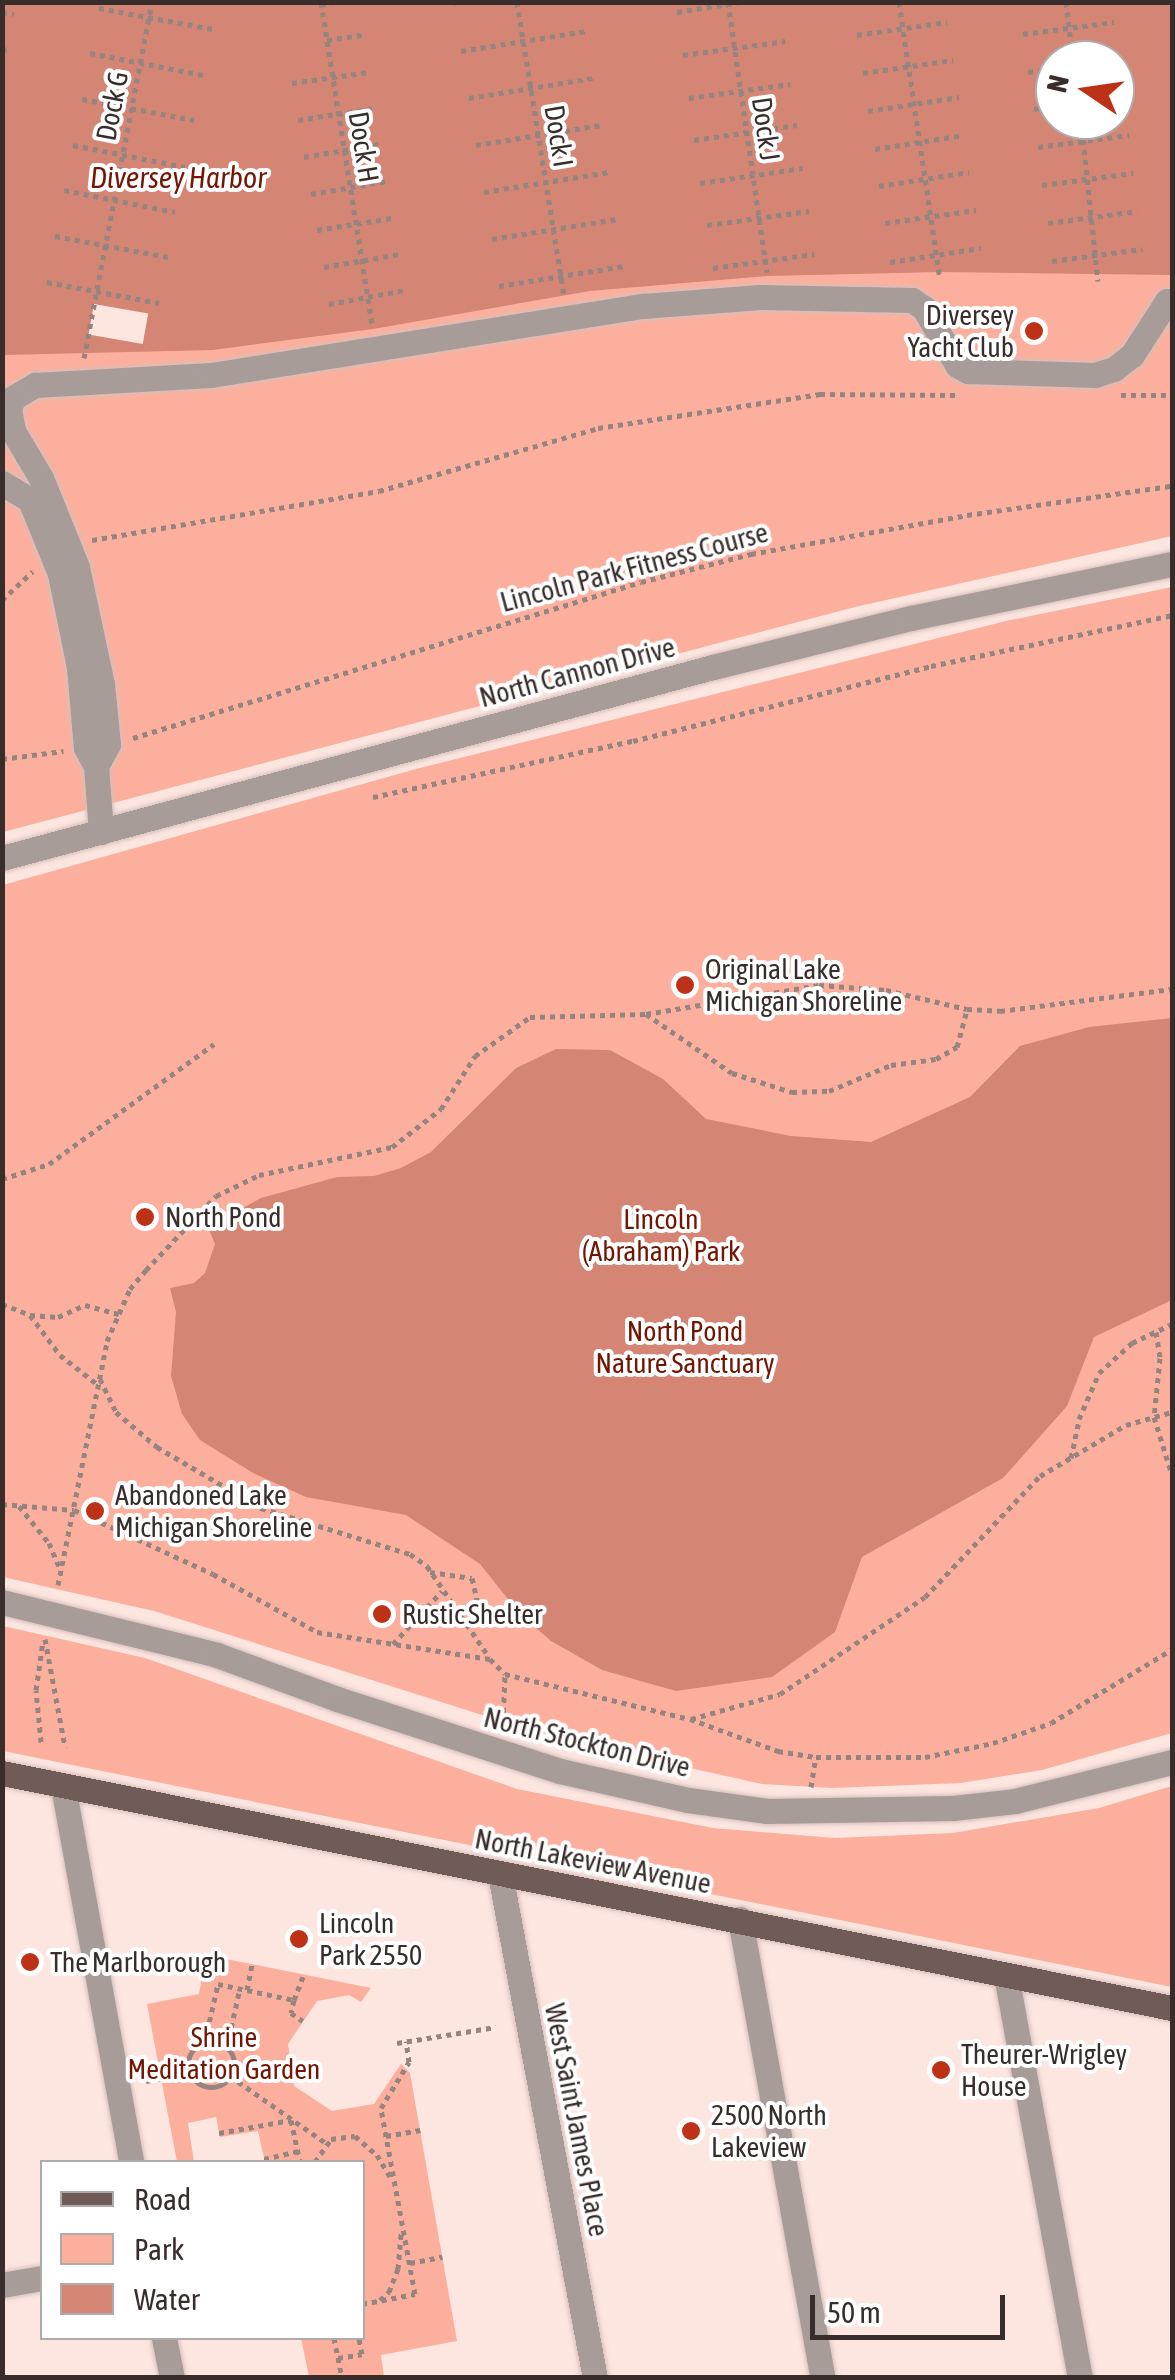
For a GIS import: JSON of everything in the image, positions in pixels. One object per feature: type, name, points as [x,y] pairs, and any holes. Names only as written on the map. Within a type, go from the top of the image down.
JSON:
[{"type":"main road","name":"North Lakeview Avenue","points":[[2,1773],[1172,2008]]},
{"type":"street","points":[[100,832],[96,766],[86,748],[79,667],[60,574],[9,409],[13,398],[35,385],[211,375],[642,306],[760,297],[912,300],[924,308],[957,365],[968,371],[1095,374],[1114,369],[1132,355],[1166,301],[1172,301]]},
{"type":"street","points":[[2,483],[38,496]]},
{"type":"street","name":"North Cannon Drive","points":[[2,858],[713,667],[911,618],[1172,564]]},
{"type":"street","name":"North Stockton Drive","points":[[2,1602],[218,1655],[337,1699],[560,1770],[688,1800],[767,1811],[953,1808],[1015,1801],[1172,1762]]},
{"type":"street","points":[[64,1786],[132,2160]]},
{"type":"street","name":"West Saint James Place","points":[[500,1874],[595,2378]]},
{"type":"street","points":[[740,1920],[823,2378]]},
{"type":"street","points":[[1006,1975],[1080,2378]]},
{"type":"street","points":[[2,2285],[40,2278]]},
{"type":"street","points":[[164,2340],[172,2378]]},
{"type":"path","name":"Dock G","points":[[84,355],[152,2]]},
{"type":"path","points":[[321,4],[334,2]]},
{"type":"path","name":"Dock I","points":[[517,2],[564,295]]},
{"type":"path","points":[[677,12],[741,2]]},
{"type":"path","points":[[899,2],[940,275]]},
{"type":"path","points":[[1066,2],[1070,40]]},
{"type":"path","name":"Dock J","points":[[728,3],[768,276]]},
{"type":"path","name":"Dock H","points":[[321,4],[372,328]]},
{"type":"path","points":[[99,8],[212,28]]},
{"type":"path","points":[[2,12],[14,14]]},
{"type":"path","points":[[857,35],[947,22]]},
{"type":"path","points":[[1024,34],[1114,22]]},
{"type":"path","points":[[461,51],[586,30]]},
{"type":"path","points":[[327,40],[364,36]]},
{"type":"path","points":[[683,55],[784,42]]},
{"type":"path","points":[[90,53],[204,75]]},
{"type":"path","points":[[863,73],[953,60]]},
{"type":"path","points":[[1028,72],[1035,71]]},
{"type":"path","points":[[292,83],[369,72]]},
{"type":"path","points":[[469,98],[594,78]]},
{"type":"path","points":[[689,98],[790,84]]},
{"type":"path","points":[[868,111],[959,97]]},
{"type":"path","points":[[82,99],[194,120]]},
{"type":"path","points":[[298,120],[375,108]]},
{"type":"path","points":[[476,145],[602,124]]},
{"type":"path","points":[[694,140],[797,126]]},
{"type":"path","points":[[875,149],[964,136]]},
{"type":"path","points":[[1038,147],[1091,140]]},
{"type":"path","points":[[1083,141],[1098,278]]},
{"type":"path","points":[[304,157],[380,144]]},
{"type":"path","points":[[73,145],[186,167]]},
{"type":"path","points":[[700,183],[802,168]]},
{"type":"path","points":[[484,192],[609,172]]},
{"type":"path","points":[[879,186],[969,172]]},
{"type":"path","points":[[1042,185],[1133,173]]},
{"type":"path","points":[[310,194],[386,181]]},
{"type":"path","points":[[64,190],[176,212]]},
{"type":"path","points":[[885,224],[976,210]]},
{"type":"path","points":[[707,225],[809,211]]},
{"type":"path","points":[[1048,222],[1138,211]]},
{"type":"path","points":[[317,230],[392,218]]},
{"type":"path","points":[[492,239],[616,219]]},
{"type":"path","points":[[56,236],[168,258]]},
{"type":"path","points":[[890,262],[980,248]]},
{"type":"path","points":[[1052,260],[1142,249]]},
{"type":"path","points":[[324,267],[400,254]]},
{"type":"path","points":[[713,268],[814,254]]},
{"type":"path","points":[[499,286],[624,266]]},
{"type":"path","points":[[46,282],[159,303]]},
{"type":"path","points":[[329,304],[406,290]]},
{"type":"path","points":[[79,542],[379,492],[598,428],[820,394],[965,395]]},
{"type":"path","points":[[1116,395],[1172,395]]},
{"type":"path","name":"Lincoln Park Fitness Course","points":[[119,742],[604,592],[751,554],[967,515],[1172,486]]},
{"type":"path","points":[[2,600],[40,564]]},
{"type":"path","points":[[373,797],[633,742],[931,666],[1172,615]]},
{"type":"path","points":[[2,759],[69,751]]},
{"type":"path","points":[[58,1585],[107,1341],[130,1289],[216,1196],[259,1175],[392,1147],[440,1109],[475,1056],[530,1017],[646,1014],[819,984],[886,990],[967,1009],[1046,1008],[1172,989]]},
{"type":"path","points":[[646,1014],[732,1073],[792,1092],[829,1091],[890,1065],[936,1059],[957,1047],[967,1009]]},
{"type":"path","points":[[2,1178],[49,1164],[214,1044]]},
{"type":"path","points":[[2,1304],[30,1315],[58,1317],[85,1304],[119,1314]]},
{"type":"path","points":[[30,1315],[60,1354],[99,1382],[116,1412],[157,1447],[261,1508],[410,1554],[430,1572],[465,1626],[505,1674],[690,1719],[778,1751],[816,1757],[926,1757],[993,1743],[1051,1722],[1172,1649]]},
{"type":"path","points":[[1071,1458],[1078,1420],[1100,1374],[1132,1343],[1172,1324]]},
{"type":"path","points":[[1156,1332],[1160,1358],[1154,1417],[1172,1474]]},
{"type":"path","points":[[690,1719],[780,1694],[925,1597],[1040,1476],[1126,1425],[1172,1412]]},
{"type":"path","points":[[2,1504],[74,1510],[212,1574],[317,1632],[490,1659]]},
{"type":"path","points":[[18,1506],[50,1543],[61,1570]]},
{"type":"path","points":[[430,1572],[472,1578],[477,1600],[465,1626]]},
{"type":"path","points":[[393,1644],[442,1591]]},
{"type":"path","points":[[41,1742],[36,1690],[45,1638],[65,1748]]},
{"type":"path","points":[[504,1722],[505,1674]]},
{"type":"path","points":[[811,1787],[816,1757]]},
{"type":"path","points":[[252,1964],[243,1989],[227,2047],[234,2061],[230,2076],[219,2086],[205,2086],[189,2072],[189,2057],[205,2041],[218,1984],[243,1989],[294,2000]]},
{"type":"path","points":[[304,1974],[291,2013],[304,2021]]},
{"type":"path","points":[[398,2043],[496,2027]]},
{"type":"path","points":[[205,2041],[227,2047]]},
{"type":"path","points":[[365,2303],[415,2294],[380,2108],[409,2062],[406,2042]]},
{"type":"path","points":[[146,2081],[189,2072]]},
{"type":"path","points":[[230,2076],[326,2143]]},
{"type":"path","points":[[219,2132],[291,2120]]},
{"type":"path","points":[[291,2120],[300,2160]]},
{"type":"path","points":[[386,2136],[420,2130]]},
{"type":"path","points":[[316,2160],[326,2143],[340,2135],[362,2140],[385,2165],[399,2208],[399,2264],[389,2292],[365,2303]]},
{"type":"path","points":[[264,2159],[298,2151]]},
{"type":"path","points":[[399,2264],[442,2257]]},
{"type":"path","points":[[334,2340],[342,2378]]},
{"type":"path","points":[[338,2358],[362,2354],[359,2340]]},
{"type":"green space","points":[[3,3],[1172,3],[1172,536],[855,607],[3,832]]},
{"type":"green space","name":"Lincoln (Abraham) Park","points":[[1172,587],[1172,1733],[1042,1770],[961,1783],[832,1788],[762,1784],[555,1738],[154,1611],[3,1577],[3,885],[416,769],[1006,621]]},
{"type":"green space","points":[[3,1626],[145,1658],[517,1789],[713,1828],[835,1838],[953,1833],[1099,1808],[1172,1786],[1172,1987],[3,1751]]},
{"type":"green space","name":"Shrine Meditation Garden","points":[[206,1955],[371,1988],[361,2002],[349,1995],[317,2001],[288,2044],[294,2086],[332,2111],[374,2104],[401,2064],[410,2073],[457,2341],[381,2355],[384,2377],[309,2377],[301,2340],[365,2340],[365,2160],[265,2160],[258,2131],[220,2137],[216,2117],[188,2123],[194,2160],[177,2160],[147,2004],[199,1994]]},
{"type":"water","name":"Diversey Harbor","points":[[3,3],[1172,3],[1172,275],[940,272],[768,276],[590,291],[373,329],[213,350],[3,355]]},
{"type":"water","name":"North Pond","points":[[1172,1018],[1172,1300],[1094,1337],[1067,1406],[1003,1478],[862,1557],[835,1632],[772,1677],[676,1691],[602,1670],[551,1641],[519,1613],[480,1564],[406,1515],[306,1497],[253,1473],[200,1440],[182,1414],[171,1376],[176,1312],[170,1288],[194,1283],[205,1273],[215,1244],[208,1227],[261,1198],[337,1177],[374,1176],[401,1168],[431,1152],[516,1068],[556,1049],[610,1050],[663,1079],[706,1119],[791,1136],[871,1142],[970,1097],[1020,1046],[1089,1027]]},
{"type":"pier","points":[[94,304],[148,314],[143,344],[89,335]]},
{"type":"place","name":"Diversey Yacht Club","points":[[1034,331]]},
{"type":"place","name":"Original Lake Michigan Shoreline","points":[[685,985]]},
{"type":"place","name":"North Pond","points":[[145,1217]]},
{"type":"place","name":"Abandoned Lake Michigan Shoreline","points":[[95,1511]]},
{"type":"place","name":"Rustic Shelter","points":[[382,1614]]},
{"type":"place","name":"Lincoln Park 2550","points":[[299,1939]]},
{"type":"place","name":"The Marlborough","points":[[30,1962]]},
{"type":"place","name":"Theurer-Wrigley House","points":[[941,2070]]},
{"type":"place","name":"2500 North Lakeview","points":[[691,2131]]},
{"type":"park label","name":"North Pond Nature Sanctuary","points":[[685,1347]]}]
